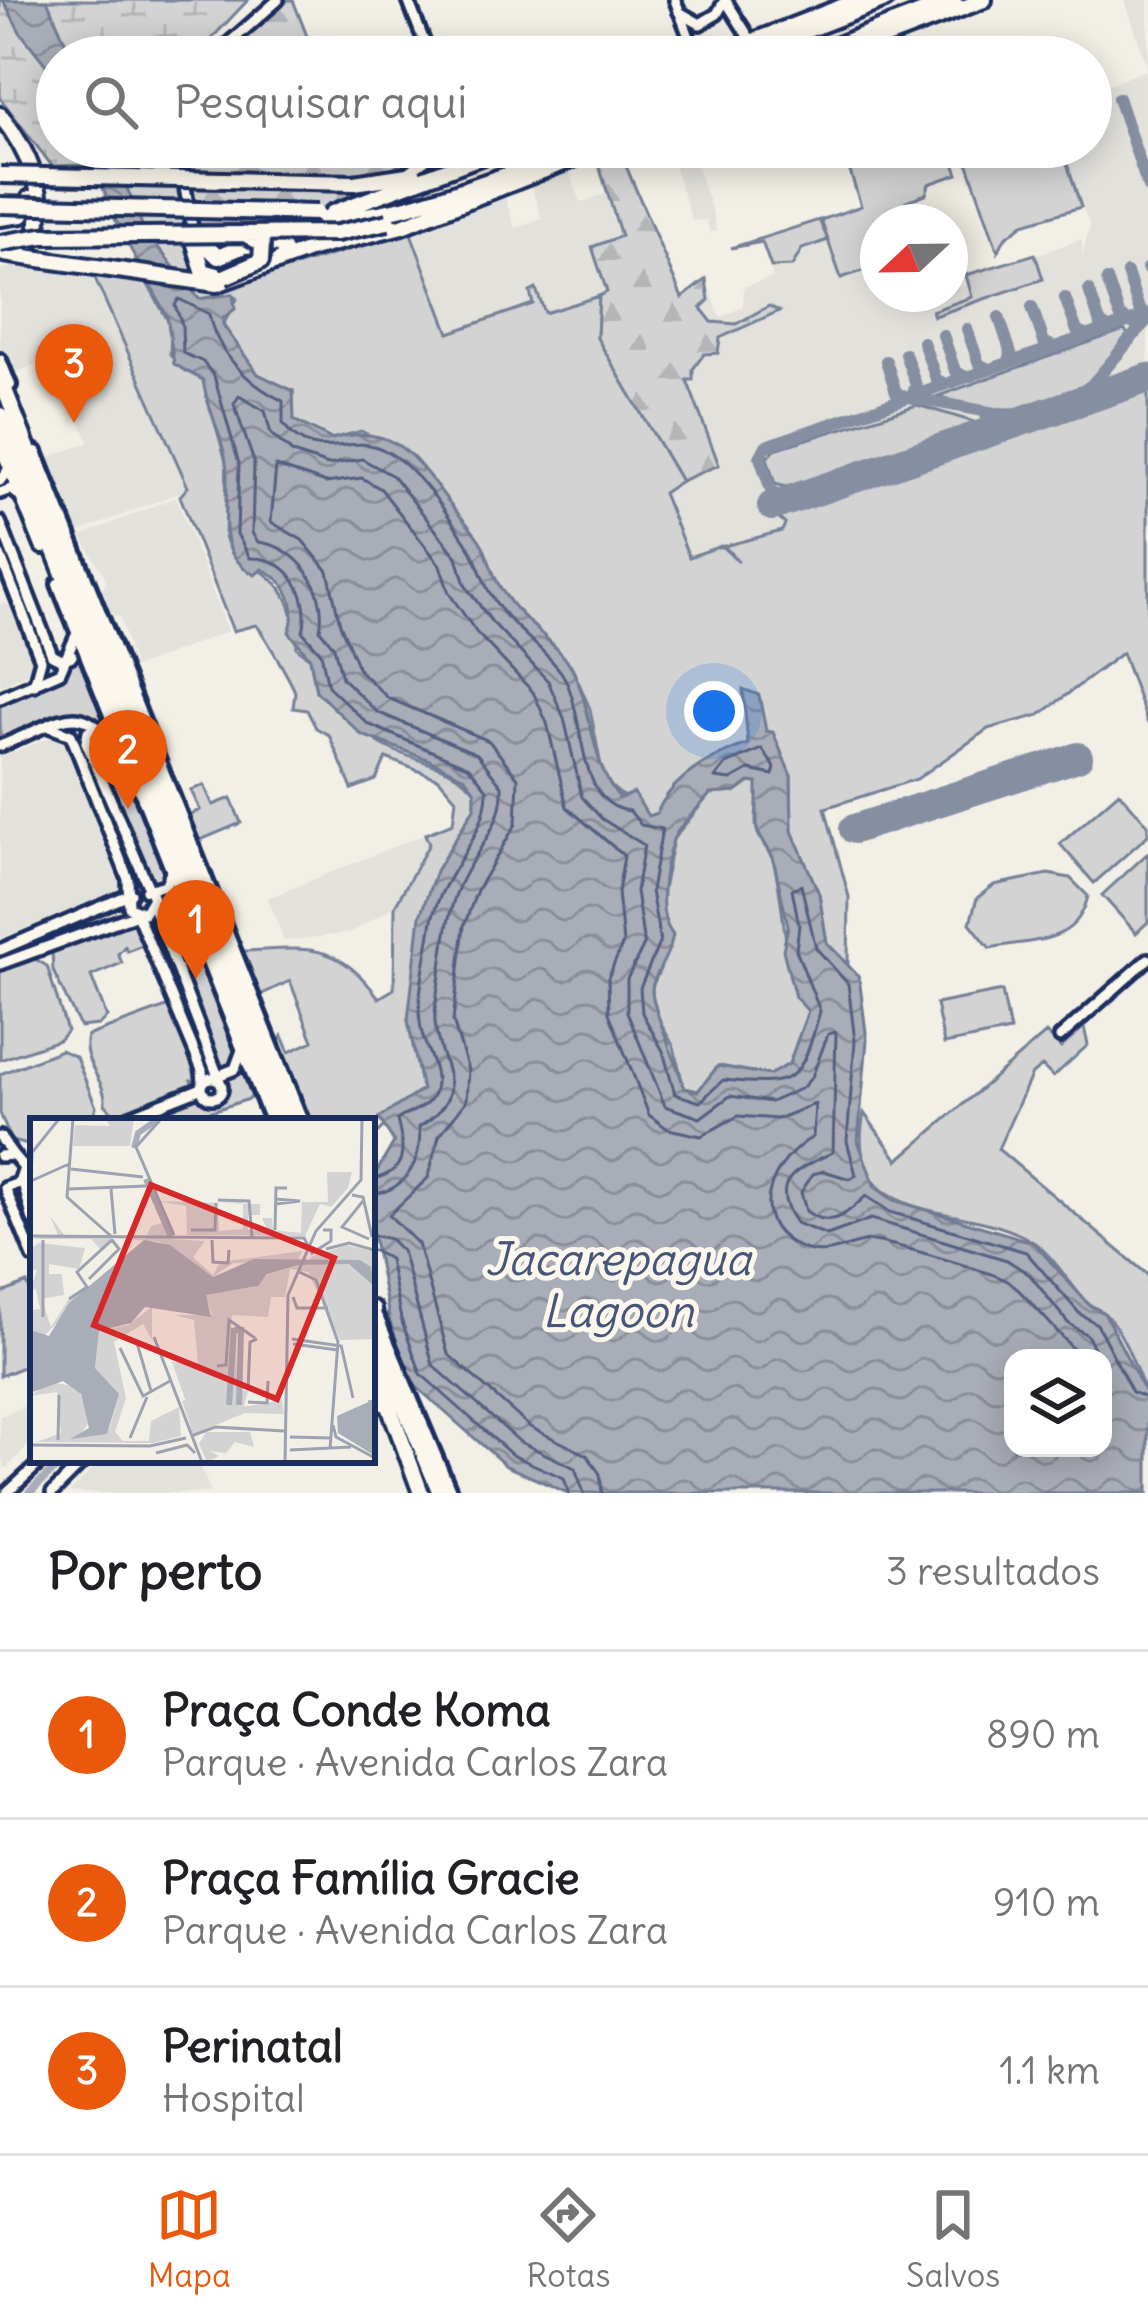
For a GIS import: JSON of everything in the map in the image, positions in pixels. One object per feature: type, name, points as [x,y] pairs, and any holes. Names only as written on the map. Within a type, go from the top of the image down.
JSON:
[{"type":"highway","points":[[860,36],[954,0]]},
{"type":"highway","points":[[888,36],[983,0]]},
{"type":"highway","points":[[764,36],[871,2]]},
{"type":"highway","points":[[789,36],[871,2]]},
{"type":"highway","points":[[868,36],[885,26]]},
{"type":"highway","points":[[748,36],[774,32]]},
{"type":"highway","points":[[0,119],[21,154],[31,195],[25,214],[0,211]]},
{"type":"highway","points":[[0,119],[29,163],[40,215],[32,241],[1,251]]},
{"type":"highway","points":[[317,215],[352,209],[421,168]]},
{"type":"highway","points":[[0,175],[354,183],[387,188],[445,168]]},
{"type":"highway","points":[[458,168],[409,190],[402,199],[410,205],[462,191]]},
{"type":"highway","points":[[0,211],[386,215],[524,168]]},
{"type":"highway","points":[[1,251],[188,284],[224,283],[550,168]]},
{"type":"highway","points":[[1,251],[42,236],[337,233],[452,206]]},
{"type":"highway","points":[[193,233],[203,271],[224,277],[264,257],[262,244],[244,233]]},
{"type":"highway","points":[[193,233],[218,257],[244,246],[280,244],[286,254],[274,265]]},
{"type":"highway","points":[[4,397],[23,419]]},
{"type":"highway","points":[[4,397],[34,525]]},
{"type":"highway","points":[[4,397],[129,724],[248,1008],[272,1104],[296,1101]]},
{"type":"highway","points":[[0,440],[58,584],[129,724],[200,940]]},
{"type":"highway","points":[[25,476],[83,634]]},
{"type":"highway","points":[[91,667],[111,713],[152,742]]},
{"type":"highway","points":[[160,819],[248,1008]]},
{"type":"highway","points":[[184,824],[191,867]]},
{"type":"highway","points":[[224,1001],[248,1008]]},
{"type":"highway","points":[[375,1337],[440,1493]]},
{"type":"highway","points":[[375,1369],[418,1493]]},
{"type":"main road","points":[[0,360],[4,397],[23,419],[129,724],[136,783],[242,1051],[272,1104]]},
{"type":"main road","points":[[83,634],[91,667],[129,724],[152,742],[248,1008],[301,1118]]},
{"type":"main road","points":[[375,1312],[451,1493]]},
{"type":"main road","points":[[375,1387],[418,1493]]},
{"type":"street","points":[[238,36],[278,0]]},
{"type":"street","points":[[408,0],[422,36]]},
{"type":"street","points":[[675,0],[689,36]]},
{"type":"street","points":[[680,12],[700,24],[720,12],[726,0]]},
{"type":"street","points":[[726,0],[748,36]]},
{"type":"street","points":[[182,168],[193,233]]},
{"type":"street","points":[[0,481],[10,466]]},
{"type":"street","points":[[0,493],[11,489],[23,498]]},
{"type":"street","points":[[0,522],[52,655],[62,661],[72,656]]},
{"type":"street","points":[[0,555],[41,660],[34,685]]},
{"type":"street","points":[[0,698],[60,672],[83,634]]},
{"type":"street","points":[[0,746],[80,717],[102,727],[136,783]]},
{"type":"street","points":[[50,727],[71,735],[128,879],[129,907],[137,914],[211,1082]]},
{"type":"street","points":[[102,727],[88,731],[86,742],[212,1060],[211,1082]]},
{"type":"street","points":[[0,964],[114,912],[129,896],[166,885],[171,871]]},
{"type":"street","points":[[0,950],[114,912],[137,914],[167,897],[183,899]]},
{"type":"street","points":[[1060,1036],[1148,959]]},
{"type":"street","points":[[125,1118],[230,1072],[242,1051]]},
{"type":"street","points":[[212,1060],[230,1072]]},
{"type":"street","points":[[0,1137],[16,1157],[30,1209]]},
{"type":"street","points":[[0,1156],[30,1155]]},
{"type":"street","points":[[22,1179],[3,1187],[30,1250]]},
{"type":"street","points":[[8,1493],[40,1463]]},
{"type":"street","points":[[52,1493],[83,1463]]},
{"type":"shaded area","points":[[1125,0],[1148,0],[1148,69]]},
{"type":"shaded area","points":[[1148,69],[1148,429],[1059,466],[740,572],[692,565],[662,492],[719,465],[686,379],[700,308],[710,290],[720,317],[731,313],[743,306],[744,287],[773,277],[770,267],[828,240],[841,278],[860,272],[860,312],[968,312],[968,299],[1039,268],[1035,255],[1082,239],[1082,255],[1090,226],[1067,168],[1112,168],[1112,83]]},
{"type":"shaded area","points":[[675,168],[697,168],[716,231],[711,233],[706,220],[692,221]]},
{"type":"shaded area","points":[[569,172],[581,202],[608,193],[621,236],[607,293],[545,313],[537,290],[534,304],[449,333],[410,231],[505,197],[515,228],[542,219],[531,186]]},
{"type":"shaded area","points":[[15,266],[90,274],[161,418],[188,489],[74,534],[45,459],[89,442],[54,357],[10,375],[0,350],[0,270]]},
{"type":"shaded area","points":[[176,497],[228,631],[134,668],[120,616],[113,616],[102,588],[107,584],[105,576],[81,536]]},
{"type":"shaded area","points":[[0,604],[13,608],[35,668],[0,687]]},
{"type":"shaded area","points":[[57,735],[65,741],[121,889],[0,939],[0,757]]},
{"type":"shaded area","points":[[425,834],[429,843],[395,906],[350,933],[284,941],[268,898]]},
{"type":"shaded area","points":[[30,1404],[30,1444],[6,1468],[0,1453],[0,1416]]},
{"type":"shaded area","points":[[99,1463],[199,1463],[211,1493],[69,1493]]},
{"type":"green space","points":[[0,0],[248,0],[214,36],[36,36],[36,145],[0,98]]},
{"type":"green space","points":[[293,0],[307,36],[246,36]]},
{"type":"green space","points":[[119,168],[175,168],[193,265],[200,277],[224,288],[410,231],[449,333],[533,304],[530,292],[536,289],[545,313],[599,296],[597,338],[681,481],[663,493],[689,557],[721,546],[739,562],[724,546],[782,531],[785,524],[777,517],[1148,390],[1148,724],[1122,653],[1040,715],[988,729],[917,779],[825,808],[849,897],[848,964],[827,943],[819,894],[792,831],[791,776],[743,689],[749,744],[695,770],[648,817],[604,781],[590,709],[571,665],[513,606],[489,572],[482,545],[412,456],[361,431],[331,439],[293,420],[293,391],[258,374],[223,325],[237,299],[232,294],[199,299],[144,230]]},
{"type":"green space","points":[[187,168],[414,168],[401,173],[266,174],[267,188],[385,191],[312,224],[198,224]]},
{"type":"green space","points":[[600,168],[627,168],[682,298],[706,279],[709,300],[701,308],[712,322],[736,324],[769,306],[779,311],[720,338],[718,353],[704,354],[693,369],[693,380],[687,380],[719,465],[681,481],[597,338],[599,296],[607,292],[592,247],[621,236]]},
{"type":"green space","points":[[849,168],[956,168],[958,174],[929,184],[926,194],[906,201],[860,204]]},
{"type":"green space","points":[[969,168],[1068,168],[1081,207],[1023,224],[1005,238],[998,252]]},
{"type":"green space","points":[[860,206],[860,272],[841,278],[821,220]]},
{"type":"green space","points":[[819,220],[828,240],[802,249],[792,266],[771,267],[762,242],[731,248]]},
{"type":"green space","points":[[1035,254],[1043,279],[968,304],[972,297],[968,274]]},
{"type":"green space","points":[[94,276],[147,283],[171,326],[170,354],[182,369],[203,380],[227,465],[225,537],[232,554],[273,580],[288,601],[297,648],[310,658],[316,691],[383,745],[443,768],[475,791],[475,806],[436,871],[408,1020],[422,1090],[375,1124],[375,1118],[307,1118],[278,1043],[282,1036],[289,1052],[313,1041],[290,981],[260,995],[243,951],[320,952],[349,966],[379,998],[394,989],[395,906],[429,844],[425,834],[453,823],[456,799],[439,779],[386,758],[376,780],[352,789],[329,735],[316,728],[307,710],[293,708],[295,692],[256,625],[233,631],[180,496],[188,487]]},
{"type":"green space","points":[[1124,330],[1128,334],[1090,380],[1050,403],[993,408],[938,396]]},
{"type":"green space","points":[[917,405],[978,423],[790,488],[775,484],[767,458],[775,449]]},
{"type":"green space","points":[[78,650],[109,730],[82,715],[0,743],[0,701],[60,677]]},
{"type":"green space","points":[[95,730],[113,745],[168,878],[152,888],[88,741]]},
{"type":"green space","points":[[750,782],[757,783],[757,830],[774,864],[793,975],[808,1011],[789,1064],[770,1075],[718,1066],[698,1091],[684,1088],[674,1047],[653,1010],[663,890],[673,839],[710,794],[736,792]]},
{"type":"green space","points":[[204,785],[213,805],[231,798],[241,823],[198,841],[188,815],[200,810],[191,790]]},
{"type":"green space","points":[[1119,792],[1148,825],[1148,835],[1094,883],[1060,844]]},
{"type":"green space","points":[[1148,853],[1148,922],[1136,933],[1102,895]]},
{"type":"green space","points":[[1048,874],[1070,878],[1088,896],[1074,924],[1037,941],[990,948],[970,923],[977,898],[994,885]]},
{"type":"green space","points":[[166,900],[180,902],[237,1048],[234,1066],[219,1067],[157,908]]},
{"type":"green space","points":[[123,919],[137,926],[145,944],[127,951],[125,946],[118,954],[122,963],[91,976],[107,1017],[98,1025],[80,1027],[53,971],[52,951],[110,926],[116,929]]},
{"type":"green space","points":[[30,956],[47,966],[67,1031],[59,1040],[0,1060],[0,969]]},
{"type":"green space","points":[[1002,991],[1010,1031],[944,1044],[936,1004]]},
{"type":"green space","points":[[169,1006],[179,1016],[197,1084],[190,1079],[195,1087],[115,1115],[105,1104],[90,1063],[87,1036]]},
{"type":"green space","points":[[1084,1027],[1088,1045],[1053,1077],[1042,1066],[1032,1074],[998,1149],[1148,1275],[1148,1398],[1113,1323],[1084,1300],[1036,1244],[1009,1230],[891,1196],[872,1178],[862,1152],[864,1113],[898,1160],[1046,1033],[1061,1048]]},
{"type":"green space","points":[[61,1050],[76,1057],[96,1107],[91,1118],[30,1118],[30,1145],[11,1141],[0,1113],[0,1074]]},
{"type":"green space","points":[[241,1068],[252,1098],[190,1118],[136,1118],[201,1092],[217,1099],[223,1093],[221,1079]]},
{"type":"green space","points":[[27,1283],[30,1291],[30,1364],[0,1376],[0,1294]]},
{"type":"water","points":[[3,0],[47,0],[63,36],[36,36],[36,52]]},
{"type":"water","name":"Jacarepagua Lagoon","points":[[95,168],[119,168],[144,230],[199,299],[233,294],[235,309],[223,318],[223,325],[258,374],[293,391],[294,420],[331,439],[371,435],[387,439],[424,470],[480,540],[505,595],[573,671],[597,754],[620,798],[634,793],[648,816],[657,813],[672,789],[695,770],[748,744],[743,689],[759,695],[766,731],[773,732],[791,776],[792,831],[819,894],[827,943],[859,977],[867,1040],[858,1141],[875,1187],[893,1200],[1033,1242],[1089,1305],[1105,1314],[1148,1398],[1148,1493],[568,1493],[506,1466],[411,1382],[390,1322],[375,1244],[375,1175],[394,1142],[379,1118],[422,1090],[408,1020],[420,916],[436,871],[475,807],[475,791],[464,777],[362,735],[316,691],[310,658],[289,632],[293,613],[285,587],[262,569],[255,575],[232,553],[226,525],[226,462],[203,380],[174,364],[167,316],[117,224]],"holes":[[[749,782],[757,783],[757,830],[773,857],[788,926],[783,950],[795,997],[808,1011],[789,1064],[769,1075],[718,1066],[698,1091],[684,1088],[652,988],[673,935],[663,903],[673,840],[710,794],[736,792]]]},
{"type":"waterway","points":[[375,1135],[383,1127]]},
{"type":"waterway","points":[[29,1493],[61,1463]]},
{"type":"taxiway","points":[[1118,98],[1148,187]]},
{"type":"taxiway","points":[[1127,273],[1139,309],[1148,315]]},
{"type":"taxiway","points":[[1107,280],[1120,316],[1132,323]]},
{"type":"taxiway","points":[[1089,290],[1100,323],[1110,329]]},
{"type":"taxiway","points":[[1065,298],[1077,331],[1087,336]]},
{"type":"taxiway","points":[[1032,307],[1044,342],[1054,347]]},
{"type":"taxiway","points":[[788,501],[771,490],[760,457],[766,446],[1148,315]]},
{"type":"taxiway","points":[[999,317],[1011,353],[1009,362]]},
{"type":"taxiway","points":[[1077,402],[1148,319]]},
{"type":"taxiway","points":[[967,329],[979,364],[989,369]]},
{"type":"taxiway","points":[[943,335],[955,371],[965,377]]},
{"type":"taxiway","points":[[923,342],[936,379],[945,384]]},
{"type":"taxiway","points":[[905,354],[916,385],[912,396]]},
{"type":"taxiway","points":[[886,361],[896,392],[906,398]]},
{"type":"taxiway","points":[[1102,376],[1108,389],[1124,386]]},
{"type":"taxiway","points":[[913,398],[1027,419]]},
{"type":"taxiway","points":[[980,435],[991,428],[986,415]]},
{"type":"runway","points":[[772,506],[1148,378]]},
{"type":"runway","points":[[854,829],[1078,757]]},
{"type":"place","name":"Perinatal","points":[[74,423]]},
{"type":"place","name":"Praça Família Gracie","points":[[128,809]]},
{"type":"place","name":"Praça Conde Koma","points":[[196,979]]}]
